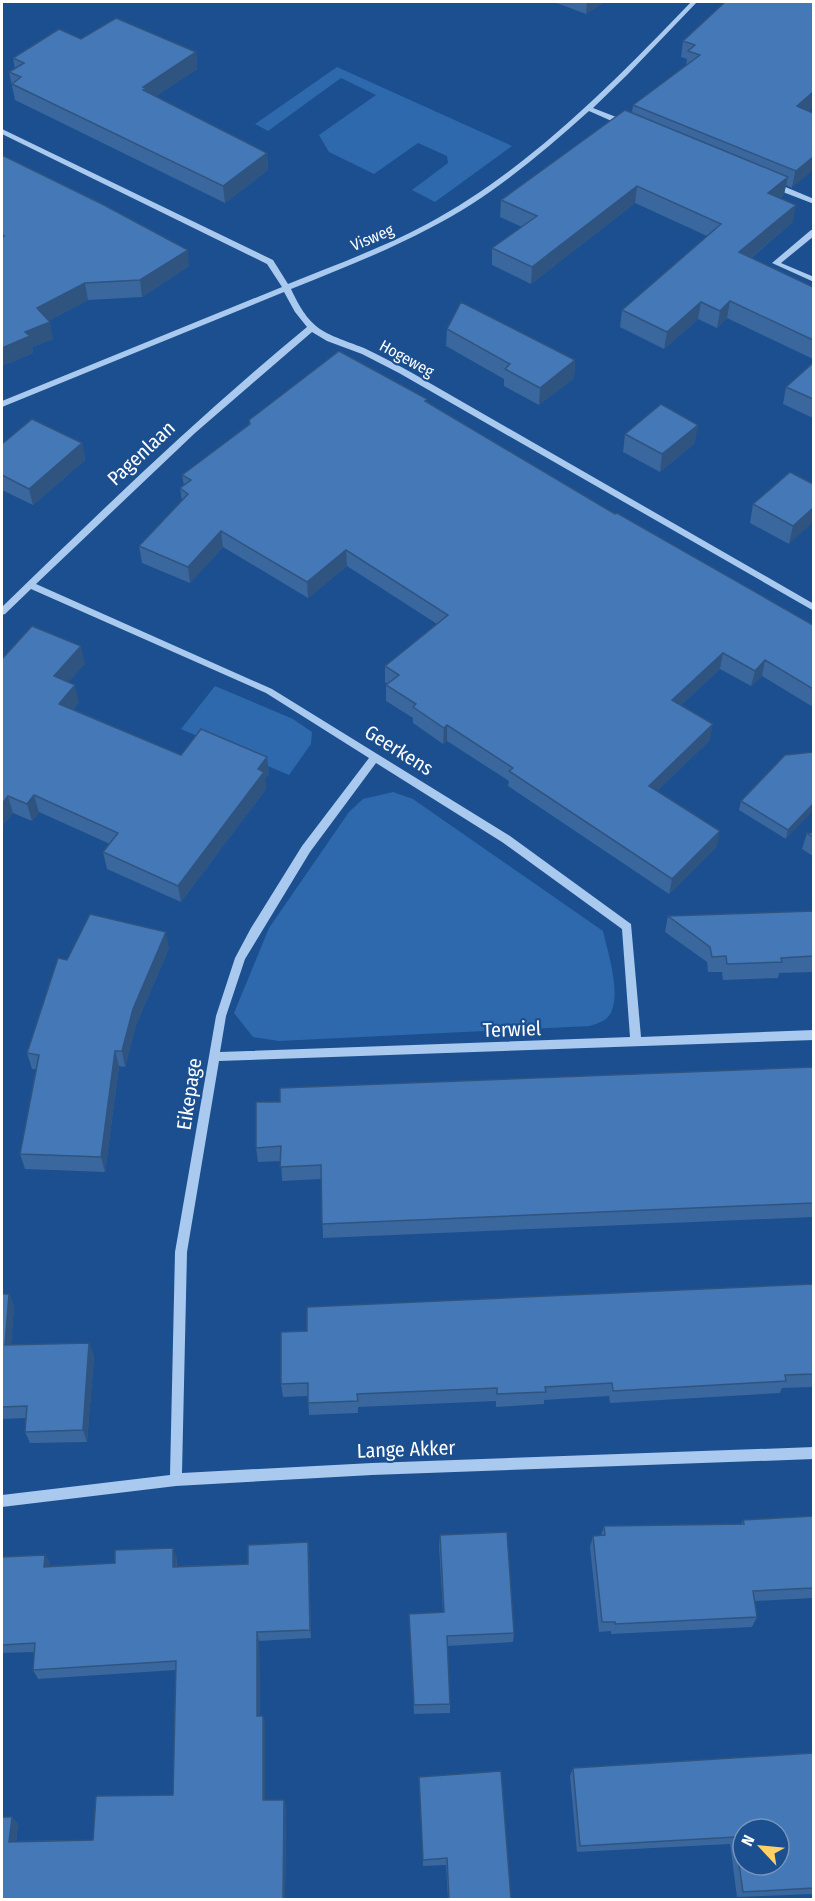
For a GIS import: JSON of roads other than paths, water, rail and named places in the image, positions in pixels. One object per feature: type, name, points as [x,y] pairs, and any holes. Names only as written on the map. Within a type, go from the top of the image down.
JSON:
[{"type":"street","name":"Visweg","points":[[2,404],[288,288],[438,223],[539,151],[590,109],[694,2]]},
{"type":"street","points":[[590,109],[633,126]]},
{"type":"street","name":"Hogeweg","points":[[2,131],[270,262],[288,288],[294,307],[311,328],[400,370],[813,608]]},
{"type":"street","points":[[760,180],[813,202]]},
{"type":"street","points":[[813,231],[776,263],[813,280]]},
{"type":"street","name":"Pagenlaan","points":[[2,612],[141,475],[311,328]]},
{"type":"street","name":"Geerkens","points":[[30,585],[269,691],[506,839],[627,927],[636,1042]]},
{"type":"street","name":"Eikepage","points":[[176,1480],[181,1252],[221,1016],[240,958],[306,849],[375,757]]},
{"type":"street","name":"Terwiel","points":[[213,1058],[813,1035]]},
{"type":"street","name":"Lange Akker","points":[[2,1501],[176,1480],[372,1469],[813,1453]]}]
